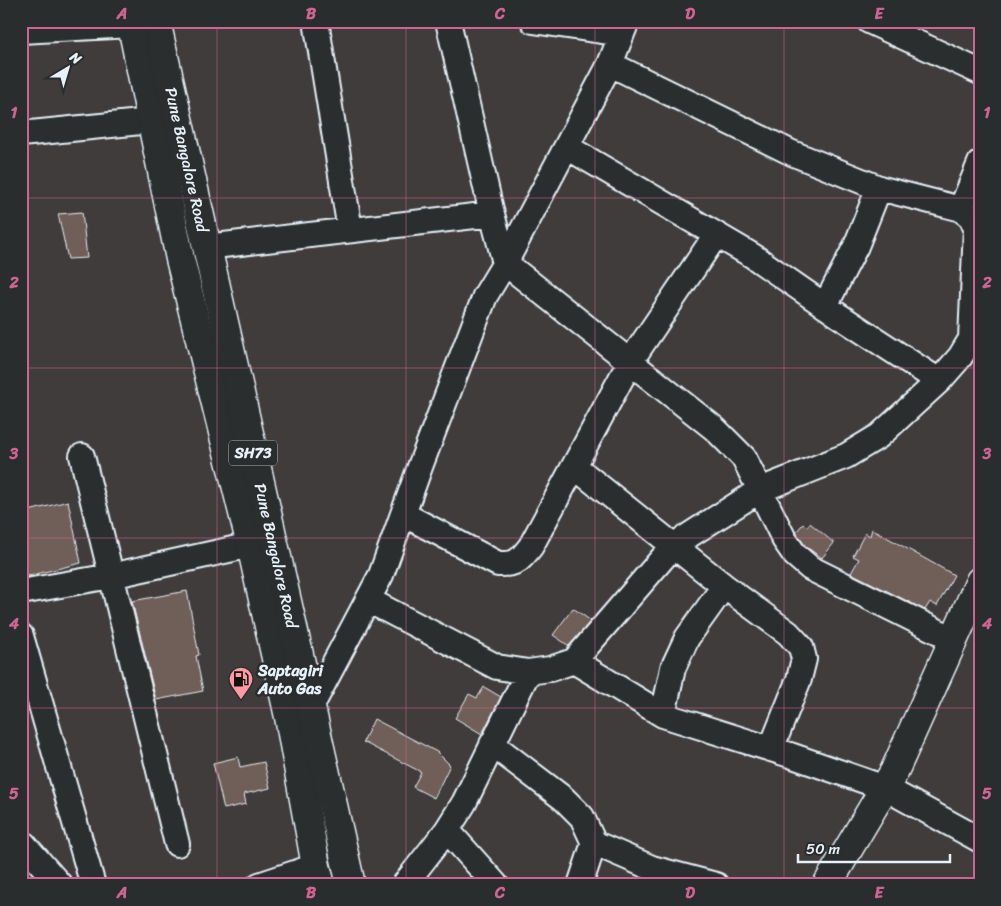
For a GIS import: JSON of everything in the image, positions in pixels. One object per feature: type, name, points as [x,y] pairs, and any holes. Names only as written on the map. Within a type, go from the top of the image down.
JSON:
[{"type":"main road","name":"Pune Bangalore Road","points":[[140,22],[151,121],[180,259],[251,545],[289,717],[319,876]]},
{"type":"main road","name":"Pune Bangalore Road","points":[[140,22],[206,247],[351,885]]},
{"type":"main road","points":[[827,885],[894,772],[965,628],[980,581]]},
{"type":"street","points":[[316,21],[350,230]]},
{"type":"street","points":[[448,21],[505,263],[715,428],[744,458],[784,539],[796,555],[810,568],[965,628]]},
{"type":"street","points":[[311,707],[381,575],[485,296],[505,263],[567,147],[610,64],[624,28],[533,21]]},
{"type":"street","points":[[870,21],[980,72]]},
{"type":"street","points":[[21,31],[140,22]]},
{"type":"street","points":[[368,600],[497,667],[528,672],[550,669],[574,661],[674,545],[760,490],[846,456],[879,436],[939,381],[975,341],[976,228],[971,217],[961,209],[879,188],[792,153],[610,64]]},
{"type":"street","points":[[21,134],[151,121]]},
{"type":"street","points":[[567,147],[753,256],[939,381]]},
{"type":"street","points":[[961,209],[980,163]]},
{"type":"street","points":[[825,306],[856,246],[879,188]]},
{"type":"street","points":[[206,247],[492,214]]},
{"type":"street","points":[[403,514],[498,564],[508,565],[519,561],[531,546],[630,362],[716,235]]},
{"type":"street","points":[[82,456],[177,844]]},
{"type":"street","points":[[575,467],[724,586],[788,633],[801,648],[804,659],[799,679],[772,749]]},
{"type":"street","points":[[21,592],[111,576],[251,545]]},
{"type":"street","points":[[663,715],[673,668],[687,638],[724,586]]},
{"type":"street","points":[[21,636],[93,885]]},
{"type":"street","points":[[574,661],[663,715],[772,749],[885,788],[980,840]]},
{"type":"street","points":[[404,885],[447,830],[464,803],[482,770],[492,744],[528,672]]},
{"type":"street","points":[[492,744],[576,811],[582,817],[594,843],[652,868],[716,885]]},
{"type":"street","points":[[447,830],[496,885]]},
{"type":"street","points":[[21,841],[60,885]]},
{"type":"street","points":[[580,885],[594,843]]},
{"type":"street","points":[[259,885],[319,876]]},
{"type":"building","points":[[82,212],[87,258],[68,259],[58,214]]},
{"type":"building","points":[[68,501],[81,563],[24,577],[21,562],[21,513]]},
{"type":"building","points":[[810,523],[834,543],[822,558],[805,546],[796,532],[803,524],[807,527]]},
{"type":"building","points":[[872,529],[954,575],[937,606],[930,602],[925,610],[851,573],[859,559],[853,556],[865,533],[870,536]]},
{"type":"building","points":[[187,591],[199,655],[196,656],[203,691],[156,700],[132,601]]},
{"type":"building","points":[[573,608],[591,621],[569,646],[553,635]]},
{"type":"building","points":[[484,687],[501,697],[482,734],[455,718],[469,694],[477,698]]},
{"type":"building","points":[[374,719],[437,752],[450,765],[434,798],[413,787],[421,772],[363,742]]},
{"type":"building","points":[[238,757],[240,767],[264,762],[270,788],[244,794],[246,804],[224,809],[213,763]]},
{"type":"place","name":"Saptagiri Auto Gas","points":[[241,700]]}]
